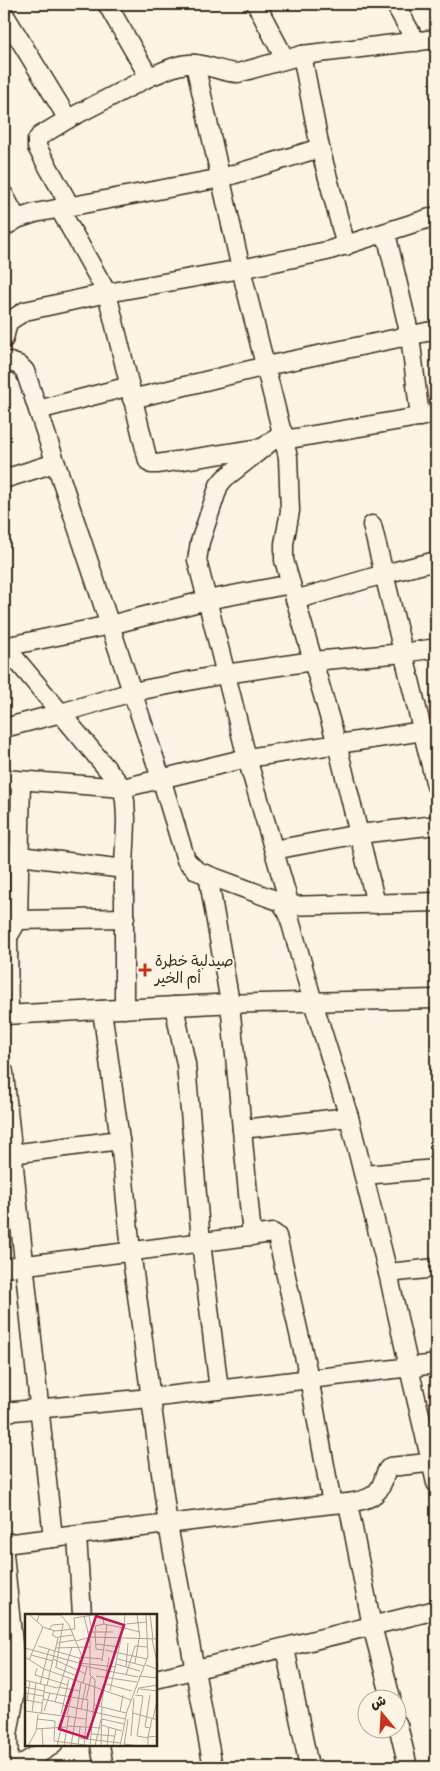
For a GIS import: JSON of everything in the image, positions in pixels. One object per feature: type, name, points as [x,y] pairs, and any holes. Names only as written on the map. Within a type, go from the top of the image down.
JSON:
[{"type":"street","points":[[107,4],[149,77]]},
{"type":"street","points":[[256,4],[294,57],[346,246]]},
{"type":"street","points":[[395,4],[416,42]]},
{"type":"street","points":[[4,14],[68,119]]},
{"type":"street","points":[[262,448],[151,464],[146,457],[107,292],[64,207],[37,147],[37,140],[40,136],[68,119],[149,77],[183,65],[195,64],[228,73],[238,73],[294,57],[436,40]]},
{"type":"street","points":[[195,64],[241,269],[289,465],[290,494],[284,560],[338,744],[376,904]]},
{"type":"street","points":[[4,195],[10,223],[35,213],[222,178],[320,148]]},
{"type":"street","points":[[4,339],[8,322],[25,312],[107,292],[241,269],[327,251],[436,216]]},
{"type":"street","points":[[386,233],[428,416],[283,436],[262,448],[225,478],[215,493],[196,560],[246,758],[274,850],[288,906],[288,913],[313,1002],[349,1117],[364,1174],[409,1368],[434,1462],[436,1483]]},
{"type":"street","points":[[38,410],[266,366],[436,330]]},
{"type":"street","points":[[4,360],[19,365],[25,371],[161,778],[186,860],[190,866],[197,871],[288,906],[436,902]]},
{"type":"street","points":[[4,480],[55,463]]},
{"type":"street","points":[[372,525],[404,653],[430,730],[436,786]]},
{"type":"street","points":[[124,1009],[124,869],[127,805],[123,788],[4,646],[110,626],[207,600],[293,592],[436,562]]},
{"type":"street","points":[[4,728],[132,692],[226,674],[313,661],[404,653],[436,648]]},
{"type":"street","points":[[4,779],[123,788],[246,758],[430,730]]},
{"type":"street","points":[[21,781],[12,855],[18,920],[6,936],[6,1015],[230,1003],[436,999]]},
{"type":"street","points":[[274,850],[360,834],[436,825]]},
{"type":"street","points":[[12,855],[124,869]]},
{"type":"street","points":[[208,875],[230,1003],[252,1236]]},
{"type":"street","points":[[18,920],[125,918]]},
{"type":"street","points":[[174,1006],[186,1064],[201,1242],[219,1390]]},
{"type":"street","points":[[102,1010],[120,1140],[131,1251],[168,1525],[213,1767]]},
{"type":"street","points":[[4,1072],[8,1155],[23,1266],[53,1538]]},
{"type":"street","points":[[242,1130],[349,1117]]},
{"type":"street","points":[[8,1155],[120,1140]]},
{"type":"street","points":[[364,1174],[436,1169]]},
{"type":"street","points":[[4,1268],[273,1233],[278,1237],[309,1378],[388,1688]]},
{"type":"street","points":[[388,1273],[436,1268]]},
{"type":"street","points":[[4,1412],[150,1398],[436,1364]]},
{"type":"street","points":[[4,1544],[369,1499],[380,1490],[387,1470],[390,1467],[434,1462]]},
{"type":"street","points":[[77,1536],[82,1614]]},
{"type":"street","points":[[4,1554],[16,1683],[8,1735],[9,1767]]},
{"type":"street","points":[[158,1679],[436,1610]]},
{"type":"street","points":[[285,1648],[309,1767]]},
{"type":"street","points":[[401,1738],[408,1767]]},
{"type":"street","points":[[17,1767],[51,1746]]},
{"type":"street","points":[[100,1746],[104,1767]]},
{"type":"place","name":"صيدلية خطرة أم الخير","points":[[145,970]]}]
